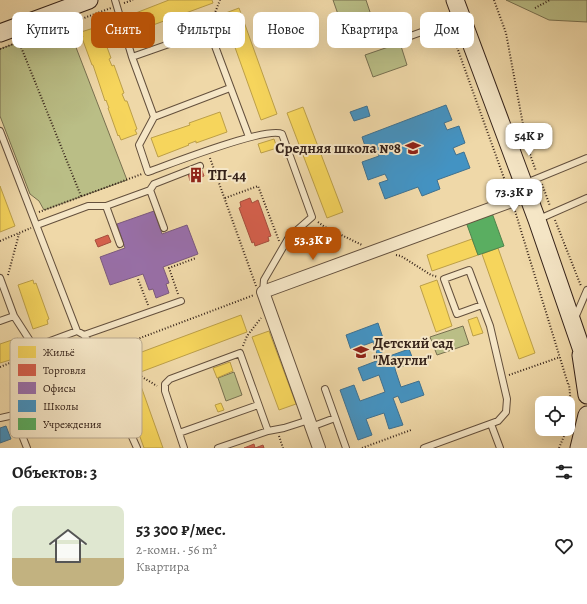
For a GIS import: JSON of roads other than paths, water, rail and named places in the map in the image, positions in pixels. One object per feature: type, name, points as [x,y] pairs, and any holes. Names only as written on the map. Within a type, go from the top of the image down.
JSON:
[{"type":"street","points":[[0,33],[89,0]]},
{"type":"street","points":[[455,0],[460,12]]},
{"type":"street","points":[[474,46],[531,186],[537,220],[578,343],[586,380]]},
{"type":"street","points":[[319,448],[263,292],[369,247],[493,208],[531,186]]},
{"type":"street","points":[[579,448],[587,415]]},
{"type":"street","points":[[579,448],[587,438]]},
{"type":"lane","points":[[116,3],[132,57],[154,116]]},
{"type":"lane","points":[[132,57],[209,30],[248,137]]},
{"type":"lane","points":[[230,88],[154,116],[139,145],[148,172],[248,137],[274,132],[282,134],[312,217],[289,237],[264,280],[263,292]]},
{"type":"lane","points":[[0,131],[78,331],[86,338]]},
{"type":"lane","points":[[531,186],[587,158]]},
{"type":"lane","points":[[37,225],[88,206],[106,206],[150,190],[154,184],[200,166]]},
{"type":"lane","points":[[150,190],[164,228]]},
{"type":"lane","points":[[537,220],[586,201]]},
{"type":"lane","points":[[106,206],[120,244]]},
{"type":"lane","points":[[424,448],[491,424],[502,418],[507,405],[502,377],[490,326],[470,270],[444,280],[457,314],[482,305]]},
{"type":"lane","points":[[0,278],[14,316],[28,338]]},
{"type":"lane","points":[[572,324],[586,292]]},
{"type":"lane","points":[[84,335],[181,301]]},
{"type":"lane","points":[[0,321],[14,316]]},
{"type":"lane","points":[[59,338],[78,331]]},
{"type":"lane","points":[[184,448],[165,392],[165,384],[170,379],[240,352],[268,431]]},
{"type":"lane","points":[[325,389],[346,448]]},
{"type":"lane","points":[[179,433],[258,405]]},
{"type":"lane","points":[[0,418],[10,416]]},
{"type":"lane","points":[[218,448],[268,431],[335,418]]},
{"type":"lane","points":[[491,424],[500,448]]},
{"type":"lane","points":[[23,438],[27,448]]},
{"type":"lane","points":[[133,438],[137,448]]},
{"type":"place","name":"Средняя школа №8","points":[[413,148]]},
{"type":"place","name":"ТП-44","points":[[196,175]]},
{"type":"place","name":"Детский сад \"Маугли\"","points":[[361,352]]}]
